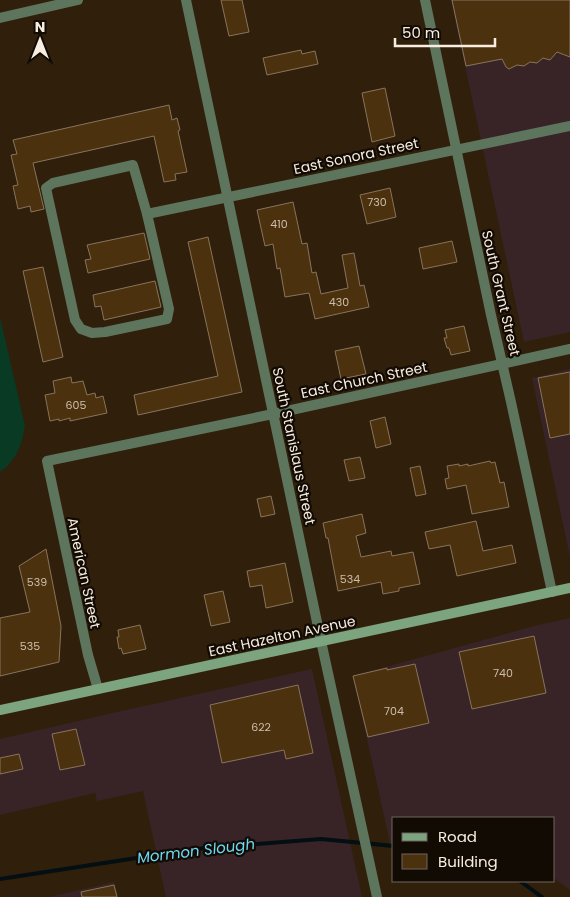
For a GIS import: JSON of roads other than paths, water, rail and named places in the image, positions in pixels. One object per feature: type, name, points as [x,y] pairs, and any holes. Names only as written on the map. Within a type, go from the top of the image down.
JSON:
[{"type":"main road","name":"East Hazelton Avenue","points":[[0,710],[570,588]]},
{"type":"street","points":[[0,18],[78,0]]},
{"type":"street","name":"South Stanislaus Street","points":[[186,0],[377,897]]},
{"type":"street","name":"South Grant Street","points":[[425,0],[491,315],[552,592]]},
{"type":"street","name":"East Sonora Street","points":[[148,214],[570,126]]},
{"type":"street","points":[[133,166],[148,214],[169,308],[167,318],[105,332],[92,333],[81,329],[73,311],[46,188],[53,183],[133,166]]},
{"type":"street","name":"East Church Street","points":[[47,461],[570,349]]},
{"type":"street","name":"American Street","points":[[47,461],[88,655],[98,689]]},
{"type":"waterway","name":"Mormon Slough","points":[[0,879],[195,849],[321,839],[392,846]]},
{"type":"waterway","name":"Mormon Slough","points":[[521,882],[542,897]]}]
